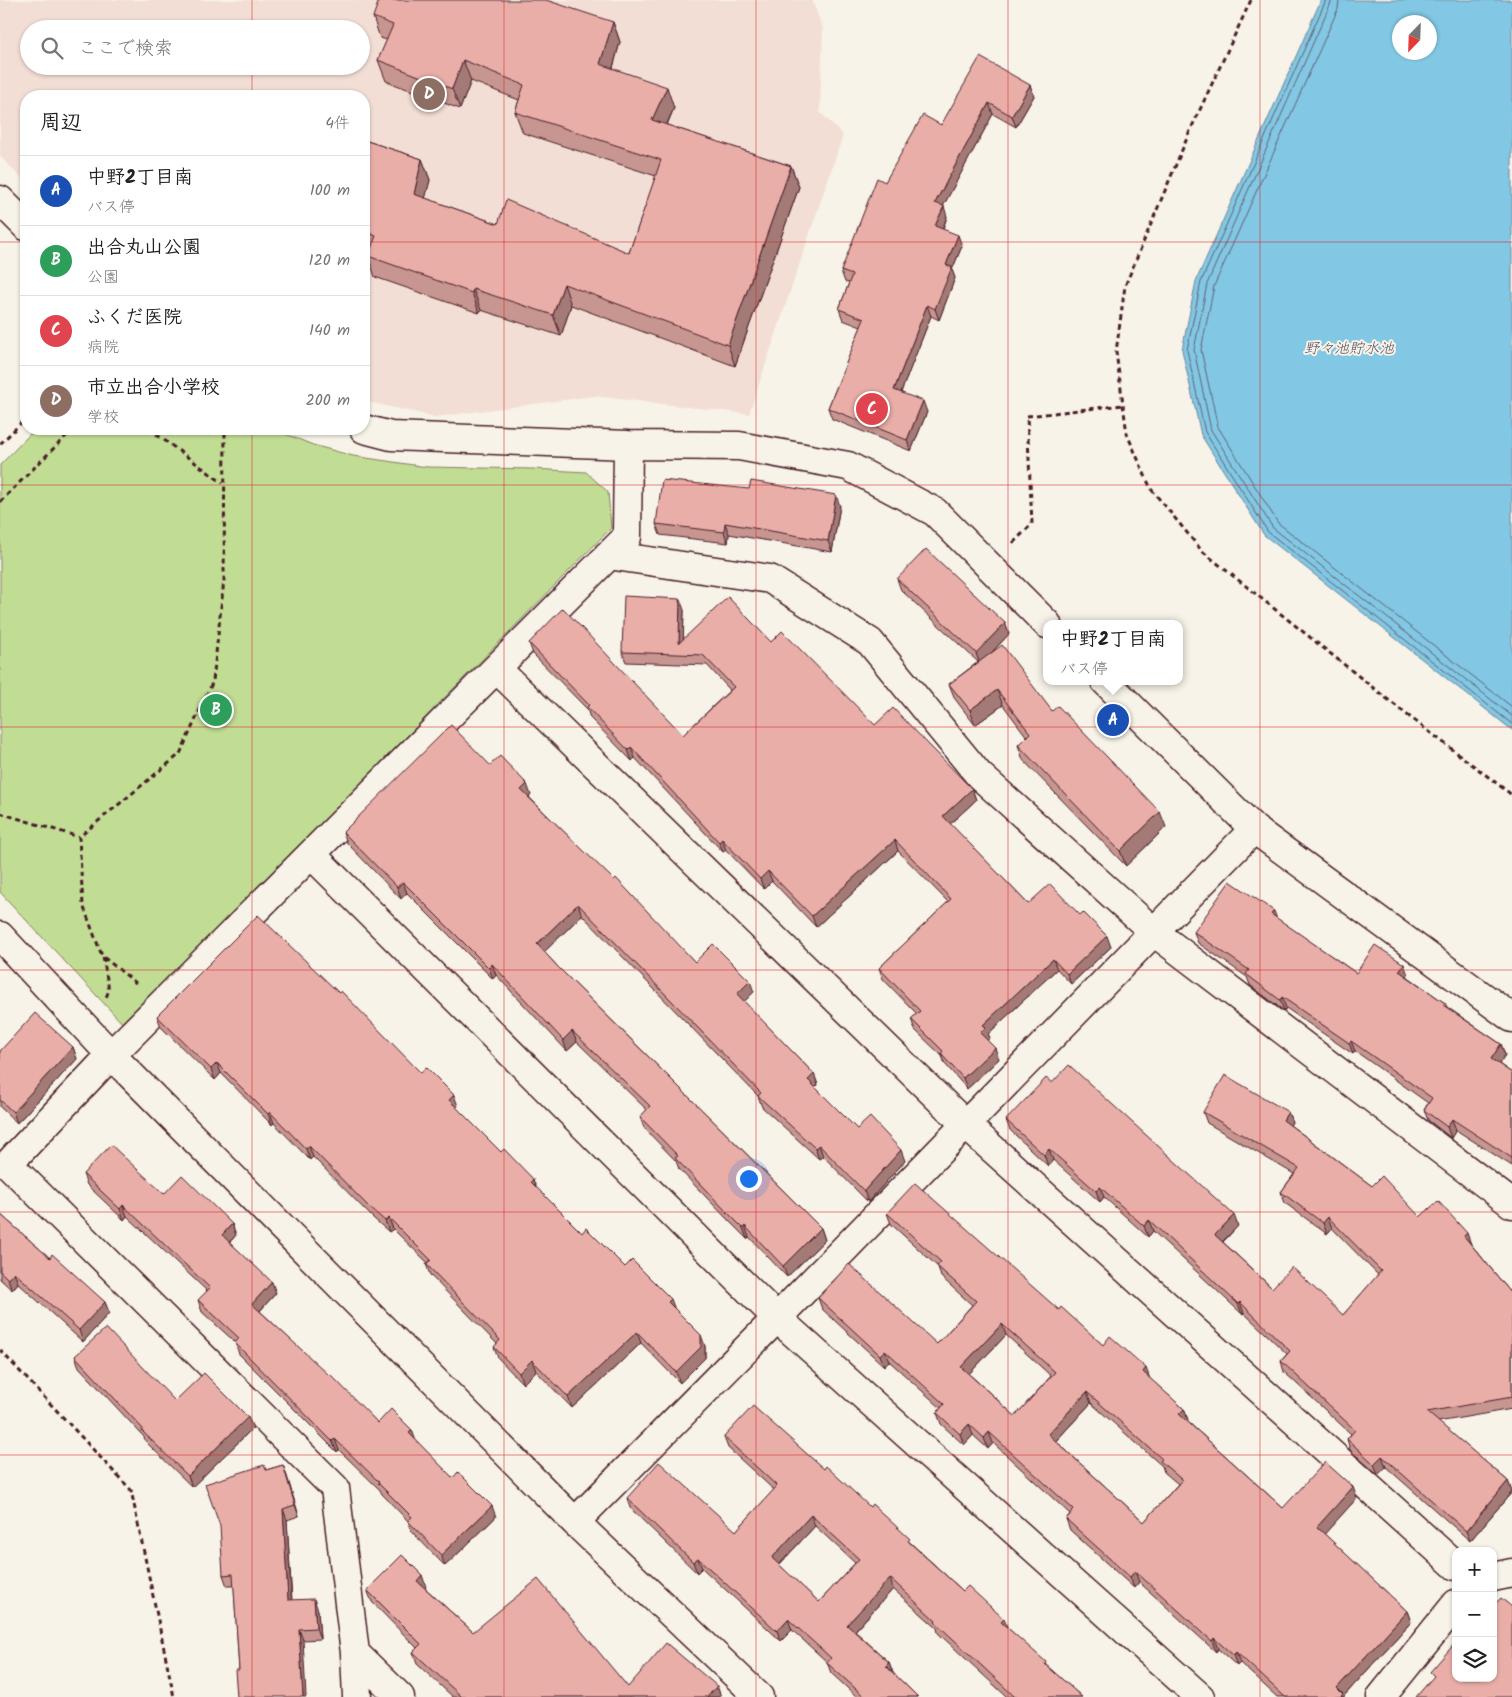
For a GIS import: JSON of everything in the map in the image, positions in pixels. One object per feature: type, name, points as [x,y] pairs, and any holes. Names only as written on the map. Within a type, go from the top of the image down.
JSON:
[{"type":"street","points":[[0,200],[20,220]]},
{"type":"street","points":[[370,431],[391,436],[628,445],[739,446],[848,466],[936,512],[1043,620]]},
{"type":"street","points":[[357,1697],[355,1653],[335,1488],[8,1164],[111,1055],[628,537],[628,445]]},
{"type":"street","points":[[608,555],[770,579],[870,642],[979,776],[1154,932],[1512,1204]]},
{"type":"street","points":[[497,669],[966,1125],[1452,1562]]},
{"type":"street","points":[[1109,685],[1254,829],[1512,1018]]},
{"type":"street","points":[[574,1522],[777,1318],[1254,829]]},
{"type":"street","points":[[312,855],[777,1318],[1200,1697]]},
{"type":"street","points":[[0,936],[111,1055],[574,1522],[759,1697]]},
{"type":"street","points":[[1497,1576],[1512,1573]]},
{"type":"street","points":[[1381,1697],[1452,1609]]},
{"type":"street","points":[[355,1653],[400,1697]]},
{"type":"path","points":[[1251,0],[1190,131],[1125,286],[1116,352],[1127,434],[1151,489],[1202,551],[1406,714],[1512,795]]},
{"type":"path","points":[[990,567],[1032,524],[1027,416],[1123,405]]},
{"type":"path","points":[[0,444],[20,424]]},
{"type":"path","points":[[0,502],[67,435]]},
{"type":"path","points":[[157,435],[223,483]]},
{"type":"path","points":[[79,837],[180,754],[213,681],[224,580],[223,483],[225,435]]},
{"type":"path","points":[[0,813],[79,837]]},
{"type":"path","points":[[79,837],[83,906],[102,956],[162,1004]]},
{"type":"path","points":[[0,1350],[131,1490],[174,1697]]},
{"type":"shaded area","points":[[0,0],[812,0],[823,29],[820,112],[843,135],[749,414],[594,396],[435,417],[370,402],[370,90],[20,90],[20,177],[0,156]]},
{"type":"green space","points":[[29,435],[288,435],[313,445],[353,456],[427,467],[586,472],[608,492],[611,528],[124,1025],[0,892],[0,465]]},
{"type":"water","name":"野々池貯水池","points":[[1321,0],[1512,0],[1512,730],[1264,535],[1201,435],[1182,350],[1196,281]]},
{"type":"building","points":[[379,0],[546,0],[613,22],[600,64],[667,87],[652,120],[791,166],[728,345],[564,284],[553,315],[473,289],[472,293],[370,257],[370,251],[376,236],[370,234],[370,142],[422,159],[414,194],[498,224],[506,200],[629,253],[661,160],[515,112],[524,85],[463,60],[452,89],[378,60],[393,25],[373,17]]},
{"type":"building","points":[[980,57],[1030,85],[1012,116],[989,103],[935,203],[944,206],[935,226],[958,235],[946,265],[952,267],[935,309],[927,305],[894,390],[923,401],[907,440],[828,408],[864,319],[839,309],[852,275],[841,271],[877,178],[885,182],[923,115],[941,125]]},
{"type":"building","points":[[662,480],[749,489],[751,481],[836,495],[828,541],[725,523],[724,532],[656,524]]},
{"type":"building","points":[[926,549],[1005,623],[976,653],[897,579]]},
{"type":"building","points":[[624,596],[680,599],[679,643],[728,597],[771,642],[782,631],[875,725],[893,708],[972,789],[943,816],[1028,904],[1050,884],[1080,915],[1083,912],[1107,936],[1067,974],[1053,959],[983,1025],[986,1027],[980,1033],[995,1048],[963,1078],[941,1054],[943,1051],[911,1019],[920,1011],[879,968],[951,899],[895,840],[812,916],[768,871],[760,879],[722,839],[719,842],[631,747],[628,750],[587,707],[589,705],[529,643],[563,608],[683,735],[734,687],[703,655],[622,652]]},
{"type":"building","points":[[1002,645],[1052,711],[1058,706],[1160,812],[1120,851],[1018,745],[1030,733],[997,690],[970,710],[949,684]]},
{"type":"building","points":[[451,725],[490,765],[500,756],[527,784],[521,790],[614,880],[616,878],[695,962],[713,944],[750,981],[737,994],[814,1074],[808,1080],[857,1129],[870,1117],[901,1150],[864,1191],[819,1145],[815,1148],[758,1096],[761,1093],[578,904],[537,944],[821,1228],[783,1266],[675,1158],[678,1156],[640,1117],[650,1106],[572,1031],[563,1040],[492,964],[489,968],[403,882],[397,887],[343,832]]},
{"type":"building","points":[[1230,881],[1274,911],[1271,914],[1356,973],[1375,945],[1404,964],[1399,971],[1445,1003],[1443,1005],[1501,1044],[1491,1059],[1512,1073],[1512,1158],[1452,1119],[1447,1127],[1424,1110],[1432,1098],[1351,1041],[1349,1043],[1282,997],[1280,1000],[1246,974],[1249,970],[1194,932]]},
{"type":"building","points":[[258,915],[339,993],[341,991],[421,1073],[426,1067],[454,1095],[449,1100],[501,1152],[504,1149],[533,1179],[531,1182],[582,1233],[586,1228],[625,1267],[632,1260],[671,1299],[668,1302],[701,1335],[701,1347],[676,1372],[637,1332],[568,1397],[532,1360],[519,1373],[494,1347],[500,1340],[426,1264],[431,1260],[389,1218],[385,1221],[309,1146],[306,1149],[270,1112],[268,1114],[217,1063],[211,1069],[157,1016]]},
{"type":"building","points":[[35,1013],[73,1047],[13,1112],[0,1100],[0,1051]]},
{"type":"building","points":[[1069,1065],[1234,1215],[1215,1235],[1272,1288],[1292,1267],[1343,1315],[1381,1271],[1328,1217],[1323,1223],[1281,1192],[1299,1168],[1203,1112],[1225,1075],[1288,1112],[1283,1120],[1372,1186],[1382,1176],[1420,1217],[1438,1201],[1467,1233],[1464,1236],[1512,1294],[1512,1397],[1427,1412],[1508,1481],[1466,1531],[1382,1456],[1374,1464],[1347,1439],[1355,1430],[1281,1361],[1290,1351],[1240,1302],[1238,1304],[1149,1220],[1144,1226],[1100,1187],[1096,1191],[1049,1149],[1044,1155],[1006,1120],[1046,1078],[1052,1083]]},
{"type":"building","points":[[111,1145],[164,1194],[182,1175],[232,1224],[222,1235],[272,1282],[252,1304],[330,1374],[378,1423],[391,1409],[412,1430],[409,1433],[453,1478],[458,1472],[492,1506],[441,1555],[408,1521],[412,1517],[379,1482],[335,1439],[332,1441],[235,1343],[239,1338],[198,1300],[210,1288],[123,1205],[120,1209],[83,1174]]},
{"type":"building","points":[[915,1183],[1059,1310],[1061,1307],[1103,1345],[1110,1336],[1146,1368],[1143,1372],[1184,1409],[1179,1414],[1283,1508],[1325,1462],[1353,1487],[1317,1527],[1407,1611],[1337,1688],[1343,1694],[1340,1697],[1285,1697],[1236,1652],[1233,1655],[1214,1638],[1212,1641],[1135,1571],[1130,1577],[1066,1519],[1074,1510],[989,1432],[984,1438],[969,1424],[960,1434],[937,1413],[944,1404],[885,1350],[880,1355],[818,1298],[849,1264],[937,1344],[976,1301],[937,1266],[941,1262],[887,1213]],"holes":[[[1002,1324],[1055,1372],[1015,1416],[961,1367]],[[1087,1392],[1162,1459],[1160,1461],[1182,1480],[1144,1522],[1048,1434]]]},
{"type":"building","points":[[0,1214],[50,1258],[52,1254],[105,1302],[79,1330],[14,1272],[8,1279],[0,1271]]},
{"type":"building","points":[[106,1328],[175,1401],[204,1373],[248,1417],[188,1476],[142,1431],[143,1429],[75,1356]]},
{"type":"building","points":[[753,1406],[824,1469],[826,1466],[870,1507],[872,1504],[910,1539],[908,1541],[963,1591],[968,1586],[1004,1619],[1001,1622],[1082,1697],[1015,1697],[890,1578],[847,1625],[889,1662],[886,1666],[918,1697],[865,1697],[827,1663],[831,1658],[788,1619],[777,1631],[698,1558],[693,1562],[627,1498],[659,1462],[736,1531],[777,1486],[724,1437]],"holes":[[[811,1515],[859,1559],[819,1602],[772,1558]]]},
{"type":"building","points":[[264,1465],[266,1470],[283,1465],[295,1505],[283,1509],[288,1600],[314,1599],[316,1628],[299,1629],[303,1697],[237,1697],[235,1670],[239,1670],[233,1574],[223,1575],[220,1526],[205,1484]]},
{"type":"building","points":[[402,1555],[422,1575],[417,1581],[473,1632],[538,1579],[628,1687],[666,1643],[717,1686],[707,1697],[462,1697],[413,1652],[421,1644],[367,1590]]},
{"type":"building","points":[[1501,1598],[1512,1607],[1512,1697],[1416,1697],[1434,1676],[1430,1672],[1452,1647],[1452,1682],[1497,1682],[1497,1602]]},
{"type":"place","name":"市立出合小学校","points":[[429,94]]},
{"type":"place","name":"ふくだ医院","points":[[872,409]]},
{"type":"place","name":"出合丸山公園","points":[[216,710]]},
{"type":"place","name":"中野2丁目南","points":[[1113,720]]}]
